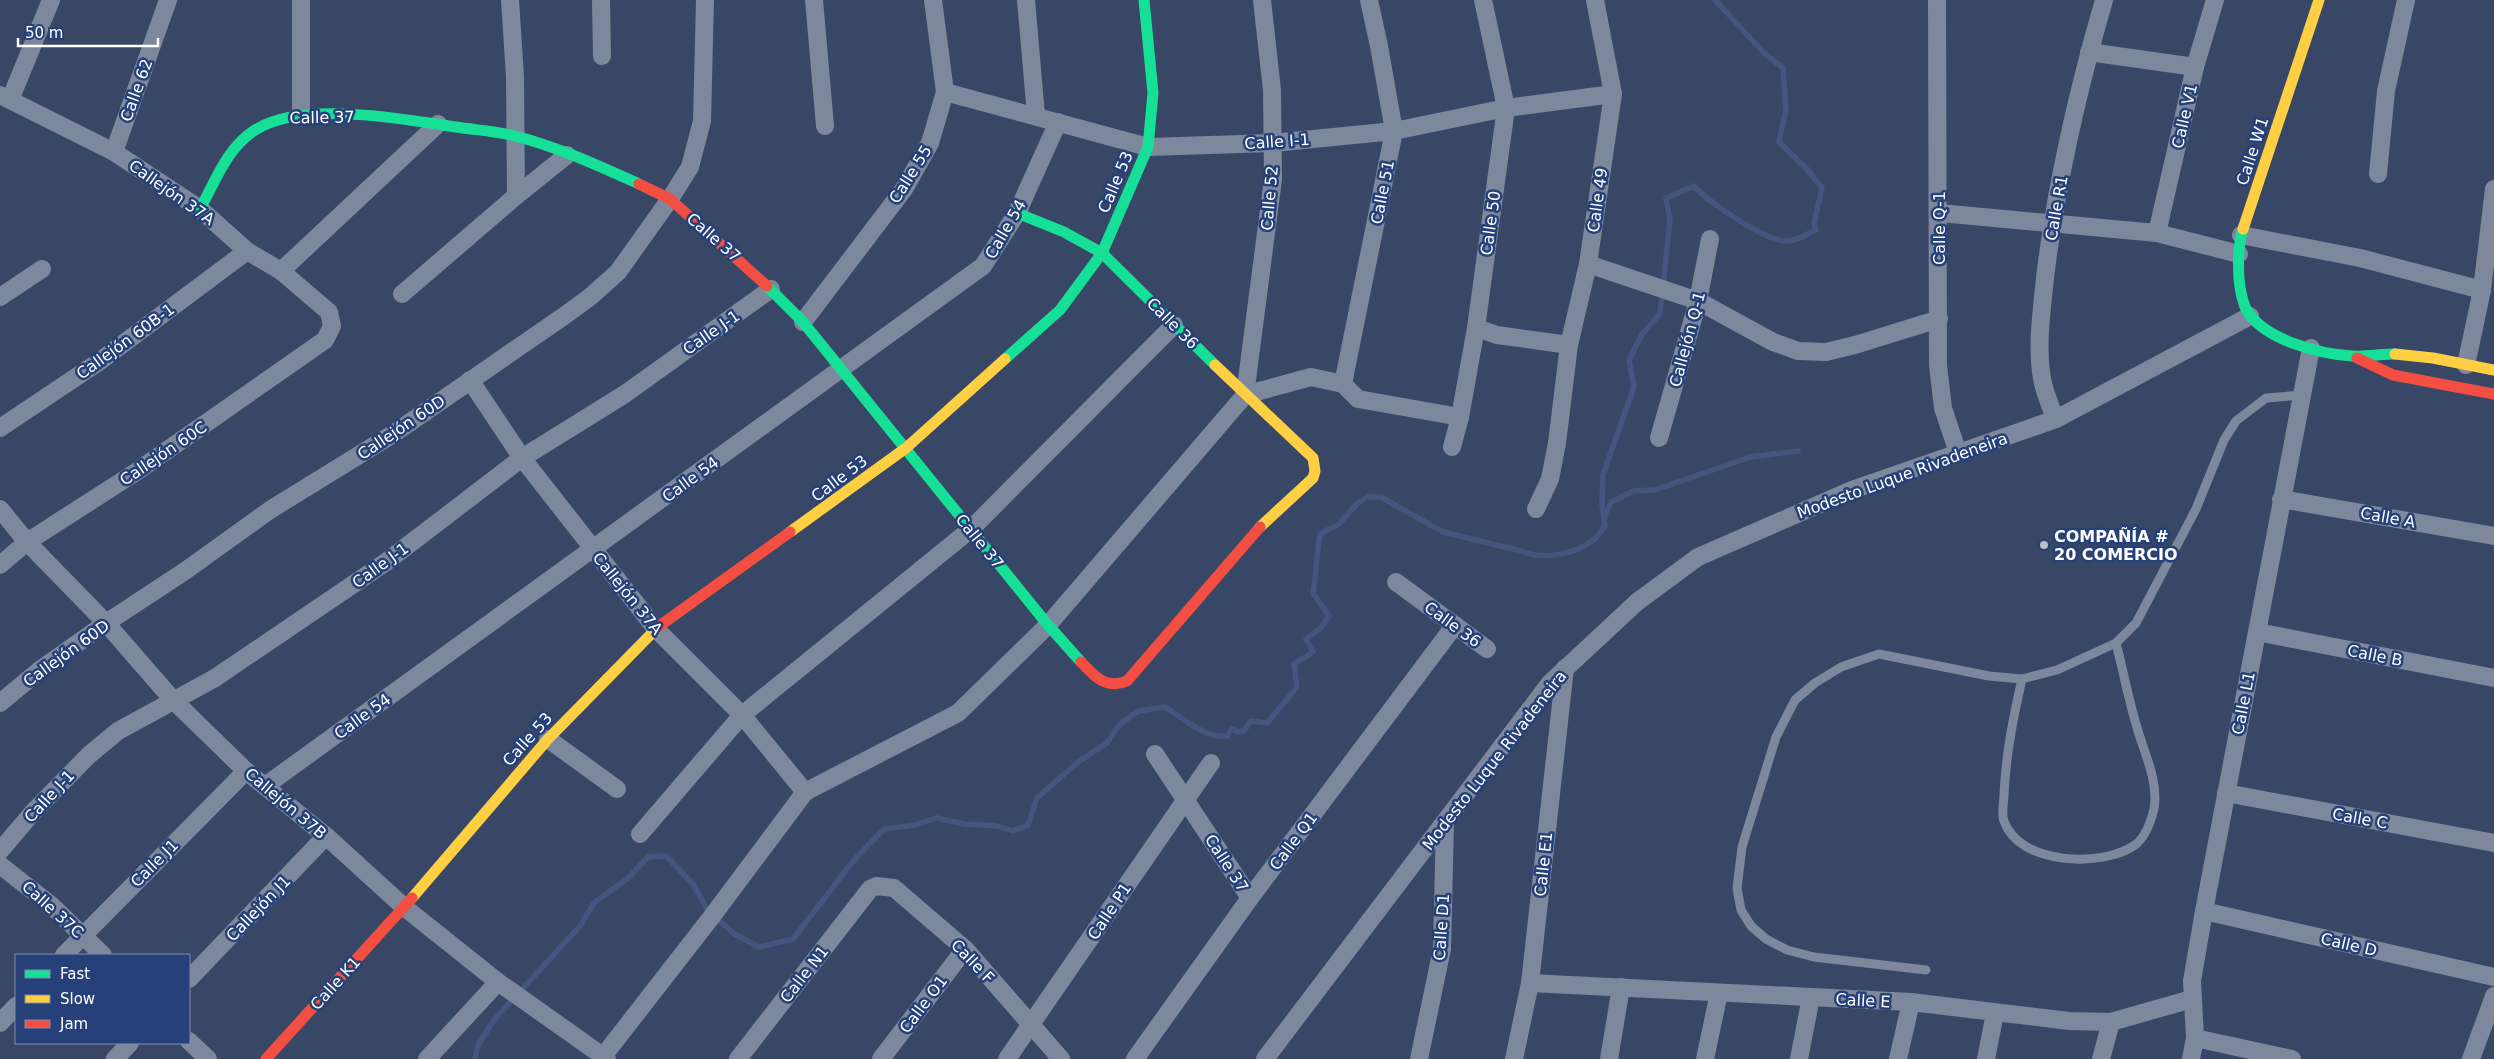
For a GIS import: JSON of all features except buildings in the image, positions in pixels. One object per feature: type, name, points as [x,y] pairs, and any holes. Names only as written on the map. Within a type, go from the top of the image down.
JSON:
[{"type":"street","points":[[5,98],[50,0]]},
{"type":"street","name":"Calle 62","points":[[114,152],[168,0]]},
{"type":"street","points":[[301,0],[301,114]]},
{"type":"street","points":[[510,0],[515,77],[516,196]]},
{"type":"street","points":[[601,0],[602,56]]},
{"type":"street","name":"Callejón 60D","points":[[0,704],[41,669],[106,623],[185,571],[270,510],[393,434],[590,297],[618,272],[670,199],[690,167],[702,122],[705,0]]},
{"type":"street","points":[[814,0],[825,126]]},
{"type":"street","name":"Calle 55","points":[[803,322],[904,189],[930,143],[945,92],[933,0]]},
{"type":"street","points":[[1026,0],[1036,115]]},
{"type":"street","name":"Calle 53","points":[[404,907],[548,739],[656,629],[906,448],[1060,310],[1102,254],[1148,147],[1153,93],[1144,0]]},
{"type":"street","name":"Calle 52","points":[[1245,395],[1273,179],[1272,90],[1262,0]]},
{"type":"street","name":"Calle 51","points":[[1343,384],[1394,131],[1380,46],[1369,0]]},
{"type":"street","name":"Calle 50","points":[[1452,447],[1460,417],[1476,328],[1506,108],[1483,0]]},
{"type":"street","name":"Calle 49","points":[[1536,509],[1550,479],[1557,442],[1569,345],[1588,264],[1613,94],[1596,0]]},
{"type":"street","name":"Calle Q-1","points":[[1937,0],[1940,214],[1938,364],[1943,408],[1958,453]]},
{"type":"street","name":"Calle R1","points":[[2056,419],[2048,400],[2041,372],[2040,328],[2052,222],[2089,52],[2104,0]]},
{"type":"street","name":"Calle V1","points":[[2157,232],[2196,67],[2215,0]]},
{"type":"street","name":"Calle W1","points":[[2250,316],[2240,287],[2238,254],[2241,235],[2319,0]]},
{"type":"street","points":[[2378,174],[2386,91],[2406,0]]},
{"type":"street","points":[[2089,52],[2196,67]]},
{"type":"street","name":"Calle I-1","points":[[945,92],[1036,115],[1148,147],[1273,143],[1394,131],[1506,108],[1613,94]]},
{"type":"street","name":"Callejón 37A","points":[[5,98],[114,152],[200,209],[247,251],[281,271],[329,312],[332,326],[325,340]]},
{"type":"street","name":"Calle 37","points":[[200,209],[234,147],[256,129],[280,118],[301,114],[387,116],[515,136],[601,167],[670,199],[750,268],[803,322],[1048,625],[1098,681]]},
{"type":"street","name":"Calle 54","points":[[265,786],[842,370],[983,266],[1017,213],[1058,122]]},
{"type":"street","points":[[281,271],[438,124]]},
{"type":"street","points":[[402,294],[516,196],[567,155]]},
{"type":"street","points":[[2466,365],[2482,290],[2494,189]]},
{"type":"street","name":"Calle 36","points":[[1017,213],[1064,232],[1102,254],[1245,395],[1313,458],[1315,470],[1313,478],[1268,518],[1127,681],[1118,685],[1098,681]]},
{"type":"street","points":[[1940,214],[2157,232],[2238,254]]},
{"type":"street","points":[[2241,235],[2360,258],[2482,290]]},
{"type":"street","name":"Callejón Q-1","points":[[1659,438],[1698,301],[1710,238]]},
{"type":"street","name":"Callejón 60B-1","points":[[0,428],[100,361],[247,251]]},
{"type":"street","points":[[1588,264],[1698,301],[1773,342],[1798,351],[1826,352],[1939,318]]},
{"type":"street","points":[[0,297],[42,269]]},
{"type":"street","name":"Calle J-1","points":[[0,851],[34,811],[89,755],[118,731],[215,678],[386,562],[522,458],[625,394],[771,290]]},
{"type":"street","points":[[2250,316],[2276,336],[2311,348],[2352,356],[2394,375],[2494,394]]},
{"type":"street","name":"Modesto Luque Rivadeneira","points":[[1266,1059],[1550,683],[1637,602],[1698,557],[1852,490],[2056,419],[2250,316]]},
{"type":"street","points":[[640,834],[742,715],[971,529],[1174,325]]},
{"type":"street","points":[[1476,328],[1497,335],[1569,345]]},
{"type":"street","name":"Callejón 60C","points":[[0,565],[27,542],[136,472],[325,340]]},
{"type":"street","name":"Calle L1","points":[[2191,1059],[2195,1038],[2192,981],[2281,499],[2311,348]]},
{"type":"street","points":[[2352,356],[2398,354],[2494,370]]},
{"type":"street","points":[[604,1058],[805,792],[958,713],[1048,625],[1245,395],[1311,377],[1343,384],[1358,399],[1460,417]]},
{"type":"street","name":"Callejón 37A","points":[[470,380],[522,458],[592,550],[656,629],[742,715],[805,792]]},
{"type":"street","name":"Calle A","points":[[2281,499],[2494,536]]},
{"type":"street","name":"Callejón 37B","points":[[0,509],[27,542],[106,623],[173,700],[246,771],[326,836],[404,907],[498,982],[604,1058]]},
{"type":"street","name":"Calle 36","points":[[1396,582],[1487,648]]},
{"type":"street","name":"Calle Q1","points":[[1135,1059],[1250,898],[1455,625]]},
{"type":"street","name":"Calle B","points":[[2257,632],[2494,678]]},
{"type":"street","name":"Calle E1","points":[[1514,1059],[1530,983],[1565,668]]},
{"type":"street","points":[[548,739],[617,789]]},
{"type":"street","name":"Calle 37","points":[[1155,754],[1250,898]]},
{"type":"street","name":"Calle P1","points":[[1006,1059],[1032,1025],[1211,763]]},
{"type":"street","name":"Calle J1","points":[[65,954],[246,771]]},
{"type":"street","name":"Calle C","points":[[2226,794],[2494,843]]},
{"type":"street","name":"Calle D1","points":[[1419,1059],[1442,949],[1445,822]]},
{"type":"street","name":"Callejón J1","points":[[190,978],[326,836]]},
{"type":"street","name":"Calle 37C","points":[[0,865],[28,885],[102,954]]},
{"type":"street","name":"Calle F","points":[[870,889],[876,886],[894,888],[965,949],[1061,1059]]},
{"type":"street","name":"Calle N1","points":[[738,1059],[870,889]]},
{"type":"street","name":"Calle K1","points":[[266,1059],[404,907]]},
{"type":"street","name":"Calle D","points":[[2204,911],[2494,976]]},
{"type":"street","name":"Calle O1","points":[[880,1059],[965,949]]},
{"type":"street","points":[[427,1059],[498,982]]},
{"type":"street","name":"Calle E","points":[[1530,983],[1911,1002],[2069,1021],[2111,1022],[2192,999]]},
{"type":"street","points":[[1609,1059],[1622,988]]},
{"type":"street","points":[[1705,1059],[1718,992]]},
{"type":"street","points":[[2471,1059],[2494,996]]},
{"type":"street","points":[[1799,1059],[1811,997]]},
{"type":"street","points":[[1898,1059],[1911,1002]]},
{"type":"street","points":[[0,1023],[15,1007]]},
{"type":"street","points":[[1986,1059],[1995,1013]]},
{"type":"street","points":[[2100,1059],[2111,1022]]},
{"type":"street","points":[[2195,1038],[2292,1059]]},
{"type":"street","points":[[190,1042],[208,1059]]},
{"type":"street","points":[[115,1059],[129,1044]]},
{"type":"lane","points":[[1926,970],[1814,957],[1787,950],[1766,939],[1751,926],[1741,910],[1737,888],[1742,847],[1776,737],[1796,700],[1815,683],[1840,667],[1879,654],[1989,676],[2022,679],[2056,670],[2116,643],[2136,623],[2196,509],[2224,440],[2236,421],[2266,398],[2302,395]]},
{"type":"lane","points":[[2022,679],[2006,756],[2003,820],[2011,833],[2027,848],[2053,857],[2098,860],[2135,845],[2148,827],[2154,807],[2154,782],[2136,724],[2116,643]]},
{"type":"waterway","points":[[475,1059],[478,1045],[494,1020],[580,926],[594,903],[628,878],[648,857],[666,856],[693,884],[707,909],[734,934],[759,947],[793,939],[854,860],[884,829],[915,825],[937,818],[964,824],[997,826],[1013,831],[1028,825],[1037,798],[1078,762],[1107,743],[1119,725],[1138,711],[1165,707],[1194,727],[1219,736],[1227,736],[1232,729],[1238,732],[1244,731],[1251,721],[1267,723],[1297,687],[1294,664],[1313,652],[1306,639],[1320,629],[1329,616],[1313,593],[1320,534],[1339,524],[1358,503],[1368,497],[1381,497],[1443,532],[1529,554],[1557,555],[1567,553],[1585,546],[1594,540],[1605,526],[1602,504],[1603,475],[1634,387],[1629,360],[1642,334],[1660,314],[1670,220],[1666,198],[1694,186],[1737,220],[1764,235],[1786,241],[1816,230],[1814,223],[1822,188],[1808,170],[1779,142],[1786,109],[1783,68],[1764,53],[1715,0]]},
{"type":"waterway","points":[[1604,518],[1611,502],[1633,491],[1655,490],[1750,457],[1798,451]]},
{"type":"traffic: fast","points":[[1005,359],[1060,310],[1102,253],[1148,147],[1153,93],[1144,0]]},
{"type":"traffic: fast","points":[[200,209],[223,165],[245,137],[275,121],[298,116],[325,114],[353,114],[409,120],[508,134],[563,151],[639,184]]},
{"type":"traffic: fast","points":[[1017,213],[1064,232],[1102,253],[1215,365]]},
{"type":"traffic: fast","points":[[2243,229],[2240,241],[2239,279],[2243,302],[2254,320],[2279,337],[2324,352],[2358,356],[2395,354]]},
{"type":"traffic: fast","points":[[767,286],[803,322],[1048,625],[1081,662]]},
{"type":"traffic: slow","points":[[2243,229],[2319,0]]},
{"type":"traffic: slow","points":[[2395,354],[2433,358],[2494,370]]},
{"type":"traffic: slow","points":[[790,532],[906,448],[1005,359]]},
{"type":"traffic: slow","points":[[1215,365],[1313,458],[1315,471],[1313,478],[1260,527]]},
{"type":"traffic: slow","points":[[412,898],[548,739],[658,627]]},
{"type":"traffic: jam","points":[[639,184],[670,199],[767,286]]},
{"type":"traffic: jam","points":[[2357,358],[2393,375],[2494,394]]},
{"type":"traffic: jam","points":[[1081,662],[1096,677],[1107,683],[1113,684],[1127,681],[1260,527]]},
{"type":"traffic: jam","points":[[658,627],[790,532]]},
{"type":"traffic: jam","points":[[266,1059],[412,898]]},
{"type":"place","name":"COMPAÑÍA # 20 COMERCIO","points":[[2044,545]]}]
